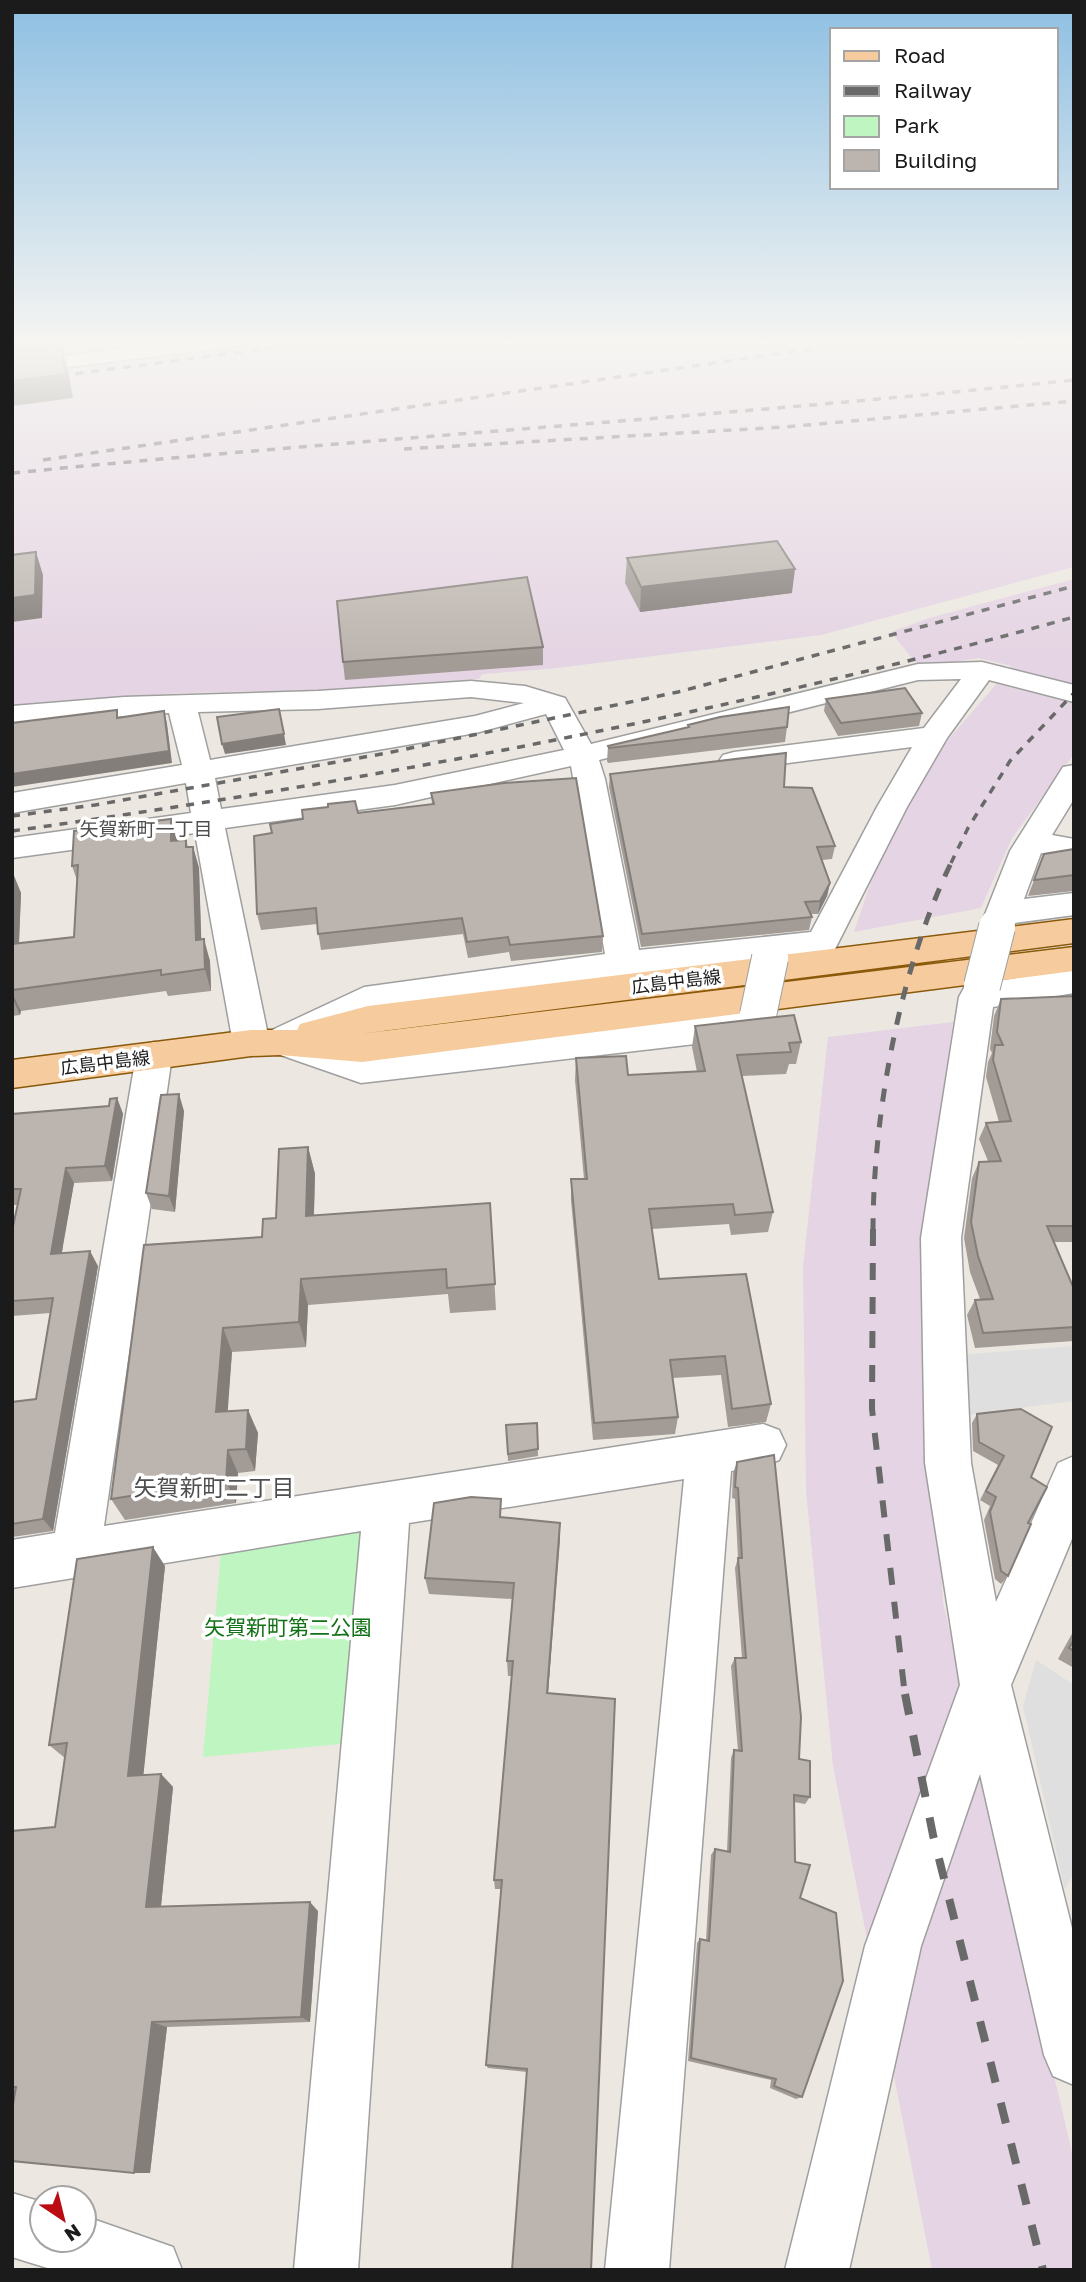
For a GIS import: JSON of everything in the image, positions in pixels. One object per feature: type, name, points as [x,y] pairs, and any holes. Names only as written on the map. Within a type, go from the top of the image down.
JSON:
[{"type":"main road","name":"広島中島線","points":[[12,1074],[266,1042],[368,1019],[1074,931]]},
{"type":"main road","name":"広島中島線","points":[[266,1042],[362,1048],[1074,959]]},
{"type":"street","points":[[12,848],[597,770],[911,663],[982,670],[1074,694]]},
{"type":"street","points":[[266,1042],[364,1000],[624,964],[771,953],[822,943],[891,807],[933,736],[982,670]]},
{"type":"street","points":[[18,716],[181,703],[318,700],[488,689],[525,694],[555,704],[597,770],[624,964]]},
{"type":"street","points":[[181,703],[208,821],[266,1042]]},
{"type":"street","points":[[12,803],[199,774],[476,724],[555,704]]},
{"type":"street","points":[[700,765],[933,736]]},
{"type":"street","points":[[1074,774],[1032,841],[999,920],[980,991],[941,1238],[948,1463],[985,1685],[1074,2055]]},
{"type":"street","points":[[1032,841],[1074,849]]},
{"type":"street","points":[[999,920],[1074,904]]},
{"type":"street","points":[[266,1042],[361,1069],[758,1020],[771,953]]},
{"type":"street","points":[[980,991],[1074,981]]},
{"type":"street","points":[[76,1554],[154,1056]]},
{"type":"street","points":[[12,1564],[763,1445]]},
{"type":"street","points":[[637,2270],[709,1454]]},
{"type":"street","points":[[326,2270],[387,1505]]},
{"type":"street","points":[[817,2270],[893,1946],[985,1685],[1068,1510]]},
{"type":"street","points":[[98,2253],[150,2270]]},
{"type":"shaded area","points":[[12,446],[1074,446],[1074,567],[821,635],[549,669],[482,674],[479,679],[317,690],[180,693],[12,705]]},
{"type":"shaded area","points":[[1074,579],[1074,754],[1012,838],[981,908],[854,932],[885,840],[940,749],[1012,666],[978,658],[920,668],[891,632],[929,618]]},
{"type":"shaded area","points":[[953,1022],[924,1232],[943,1603],[1074,2161],[1074,2270],[932,2270],[833,1766],[806,1491],[803,1267],[828,1037]]},
{"type":"shaded area","points":[[1074,1346],[1074,1401],[959,1416],[958,1355]]},
{"type":"shaded area","points":[[1036,1660],[1074,1685],[1074,1872],[1065,1890],[1023,1706]]},
{"type":"green space","name":"矢賀新町第二公園","points":[[371,1527],[351,1743],[203,1757],[221,1551]]},
{"type":"building","points":[[777,541],[795,569],[641,587],[627,558]]},
{"type":"building","points":[[36,552],[35,595],[12,598],[12,555]]},
{"type":"building","points":[[527,577],[543,647],[343,662],[337,601]]},
{"type":"building","points":[[905,688],[922,713],[841,723],[826,699]]},
{"type":"building","points":[[789,707],[787,727],[608,746],[720,717]]},
{"type":"building","points":[[279,709],[284,734],[222,744],[217,717]]},
{"type":"building","points":[[117,710],[117,718],[164,711],[169,751],[12,774],[12,723]]},
{"type":"building","points":[[786,753],[784,787],[812,788],[835,846],[817,847],[830,883],[820,901],[805,902],[812,917],[642,934],[610,774]]},
{"type":"building","points":[[576,778],[603,936],[510,945],[508,937],[467,942],[462,918],[318,934],[316,908],[257,914],[254,836],[272,833],[270,824],[303,819],[302,810],[355,801],[358,813],[434,804],[431,793],[504,783]]},
{"type":"building","points":[[171,819],[171,841],[186,840],[186,847],[193,847],[196,940],[204,939],[205,969],[161,975],[161,970],[12,990],[12,944],[74,937],[78,865],[72,866],[74,831]]},
{"type":"building","points":[[1074,849],[1074,875],[1034,880],[1044,854]]},
{"type":"building","points":[[1074,996],[1074,1226],[1047,1226],[1074,1289],[1074,1327],[983,1333],[975,1300],[993,1299],[978,1256],[971,1222],[979,1162],[1001,1161],[986,1123],[1011,1121],[993,1060],[995,1045],[1003,1045],[997,1032],[1001,999]]},
{"type":"building","points":[[794,1015],[801,1042],[789,1043],[791,1052],[737,1055],[773,1212],[735,1215],[733,1204],[649,1209],[659,1279],[746,1274],[771,1404],[732,1409],[725,1356],[670,1360],[678,1417],[594,1423],[571,1179],[587,1179],[576,1058],[626,1056],[628,1075],[705,1071],[695,1026]]},
{"type":"building","points":[[179,1094],[169,1196],[146,1193],[161,1095]]},
{"type":"building","points":[[117,1098],[105,1166],[66,1168],[51,1254],[90,1251],[43,1519],[12,1524],[12,1402],[36,1399],[53,1298],[12,1301],[12,1231],[21,1189],[12,1189],[12,1114],[109,1106],[110,1099]]},
{"type":"building","points":[[308,1147],[306,1216],[490,1203],[495,1284],[447,1288],[446,1269],[301,1279],[299,1322],[223,1328],[216,1412],[248,1410],[246,1449],[228,1450],[226,1481],[111,1499],[144,1245],[262,1237],[263,1219],[276,1218],[279,1149]]},
{"type":"building","points":[[1021,1409],[1052,1427],[1031,1477],[1047,1487],[1028,1523],[1031,1524],[1008,1576],[1001,1571],[990,1512],[996,1497],[986,1491],[1004,1456],[979,1442],[977,1414]]},
{"type":"building","points":[[537,1423],[538,1449],[508,1454],[506,1425]]},
{"type":"building","points":[[774,1455],[801,1717],[799,1759],[810,1761],[810,1797],[794,1795],[795,1862],[810,1865],[800,1898],[836,1913],[843,1981],[802,2097],[774,2086],[776,2079],[691,2058],[700,1939],[709,1941],[715,1849],[730,1852],[734,1750],[742,1751],[735,1658],[746,1658],[738,1558],[742,1558],[738,1488],[735,1487],[737,1462]]},
{"type":"building","points":[[471,1497],[501,1499],[500,1517],[560,1523],[547,1693],[615,1699],[591,2270],[512,2270],[527,2069],[486,2065],[502,1880],[494,1880],[513,1661],[507,1661],[514,1583],[425,1578],[434,1503]]},
{"type":"building","points":[[153,1547],[128,1776],[161,1774],[146,1907],[310,1902],[301,2017],[152,2022],[134,2173],[12,2161],[12,2110],[16,2087],[12,2087],[12,1831],[55,1827],[67,1743],[49,1745],[77,1559]]},
{"type":"railway","points":[[43,460],[137,446]]},
{"type":"railway","points":[[12,473],[308,446]]},
{"type":"railway","points":[[404,449],[447,446]]},
{"type":"railway","points":[[12,816],[95,805],[387,753],[678,692],[1074,586]]},
{"type":"railway","points":[[12,831],[280,790],[547,742],[812,684],[1074,617]]},
{"type":"railway","points":[[951,863],[968,828],[1010,761],[1074,693]]},
{"type":"railway","points":[[873,1231],[878,1138],[893,1042],[918,947],[952,861]]},
{"type":"railway","points":[[873,1229],[872,1409],[905,1696]]},
{"type":"railway","points":[[905,1694],[933,1835],[1043,2270]]},
{"type":"district","name":"矢賀新町一丁目","points":[[146,828]]},
{"type":"district","name":"矢賀新町二丁目","points":[[214,1487]]}]
